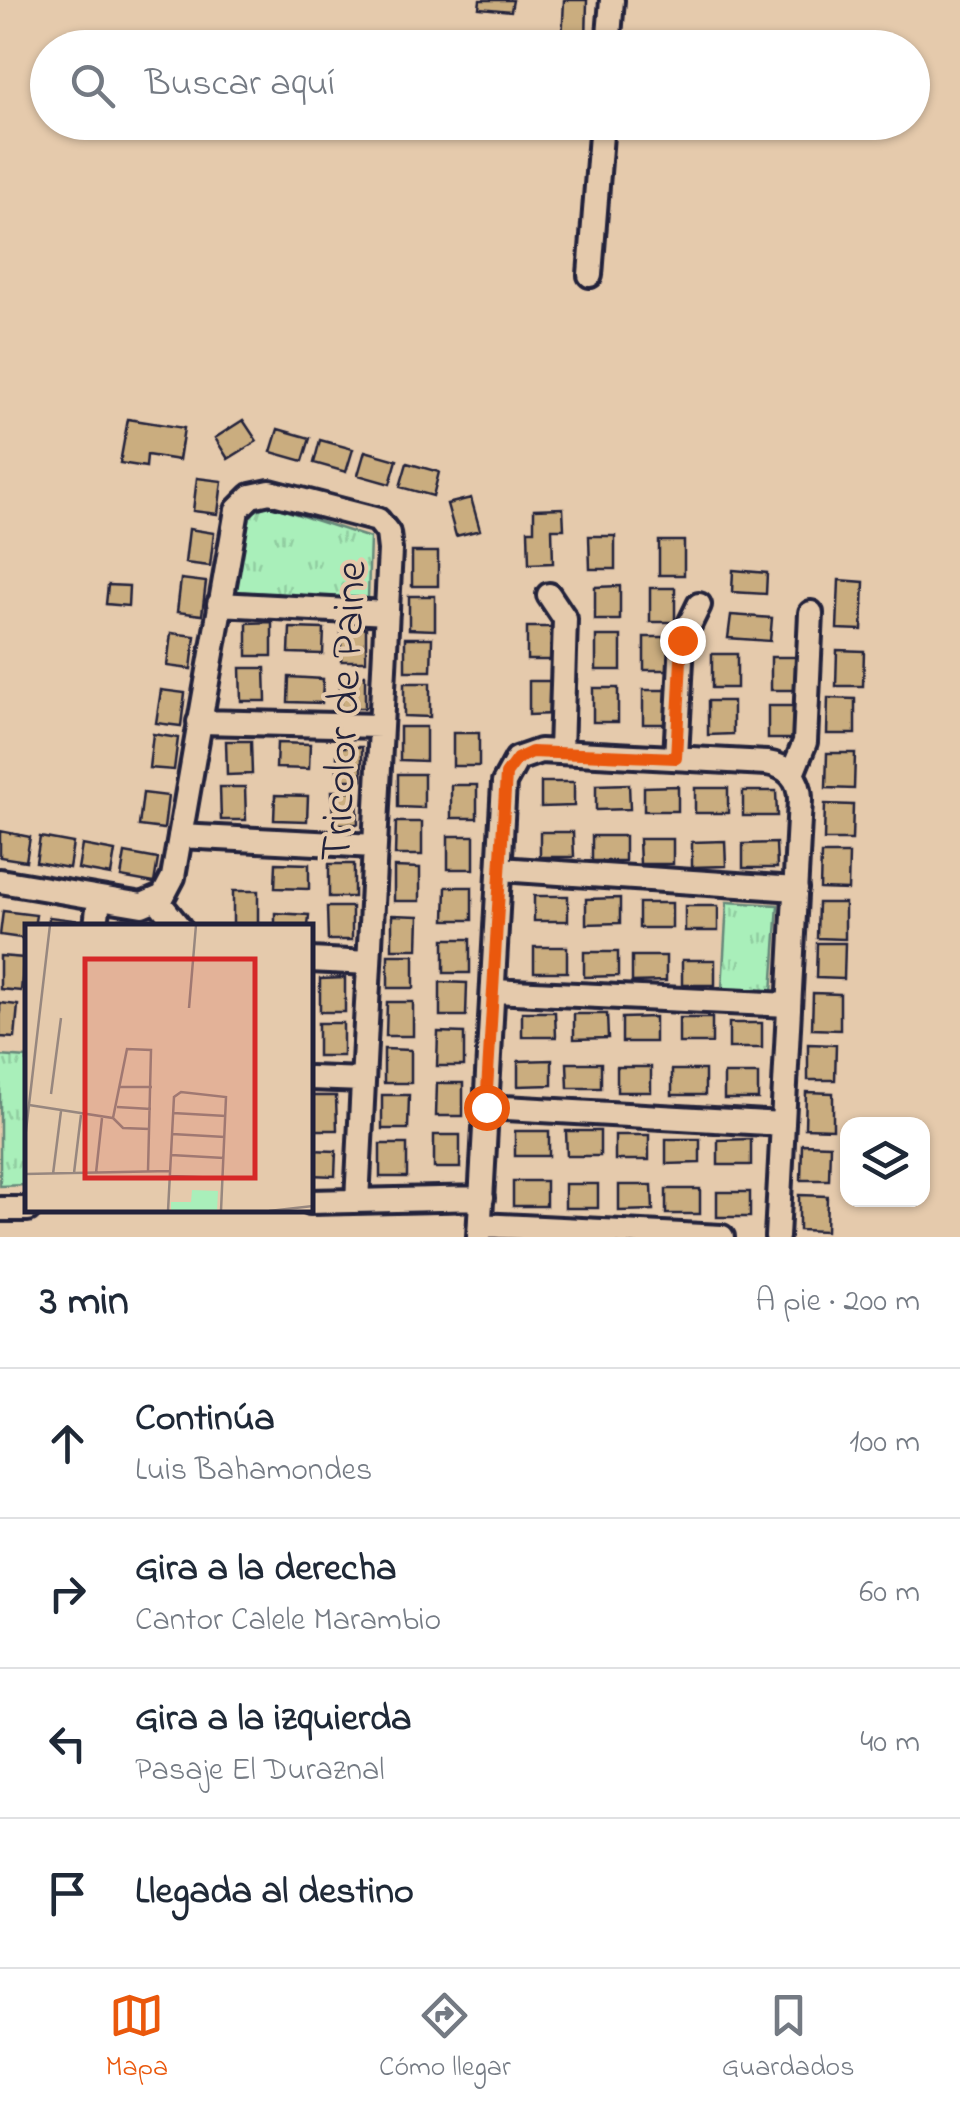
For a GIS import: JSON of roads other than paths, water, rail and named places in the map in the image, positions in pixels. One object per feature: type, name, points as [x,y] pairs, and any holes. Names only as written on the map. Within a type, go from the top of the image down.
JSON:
[{"type":"street","points":[[610,30],[612,0]]},
{"type":"street","points":[[590,276],[601,140]]},
{"type":"street","name":"Tricolor de Paine","points":[[157,900],[170,884],[180,836],[237,510],[252,496],[270,492],[371,516],[384,526],[390,541],[357,1201]]},
{"type":"street","points":[[549,594],[562,609],[566,628],[561,752]]},
{"type":"street","points":[[219,604],[387,613]]},
{"type":"street","points":[[676,758],[682,640],[699,605]]},
{"type":"street","points":[[792,774],[805,742],[811,613]]},
{"type":"street","points":[[199,722],[381,726]]},
{"type":"street","points":[[722,1237],[480,1231],[504,783],[517,759],[532,752],[767,763],[792,774],[800,791],[777,1237]]},
{"type":"street","points":[[180,836],[375,846]]},
{"type":"street","points":[[500,870],[796,889]]},
{"type":"street","points":[[0,881],[142,905],[157,900],[177,924]]},
{"type":"street","points":[[96,924],[99,898]]},
{"type":"street","points":[[312,960],[369,963]]},
{"type":"street","points":[[493,990],[789,1004]]},
{"type":"street","points":[[312,1078],[363,1080]]},
{"type":"street","points":[[486,1107],[783,1124]]},
{"type":"street","points":[[312,1202],[482,1198]]},
{"type":"street","points":[[0,1209],[25,1208]]}]
